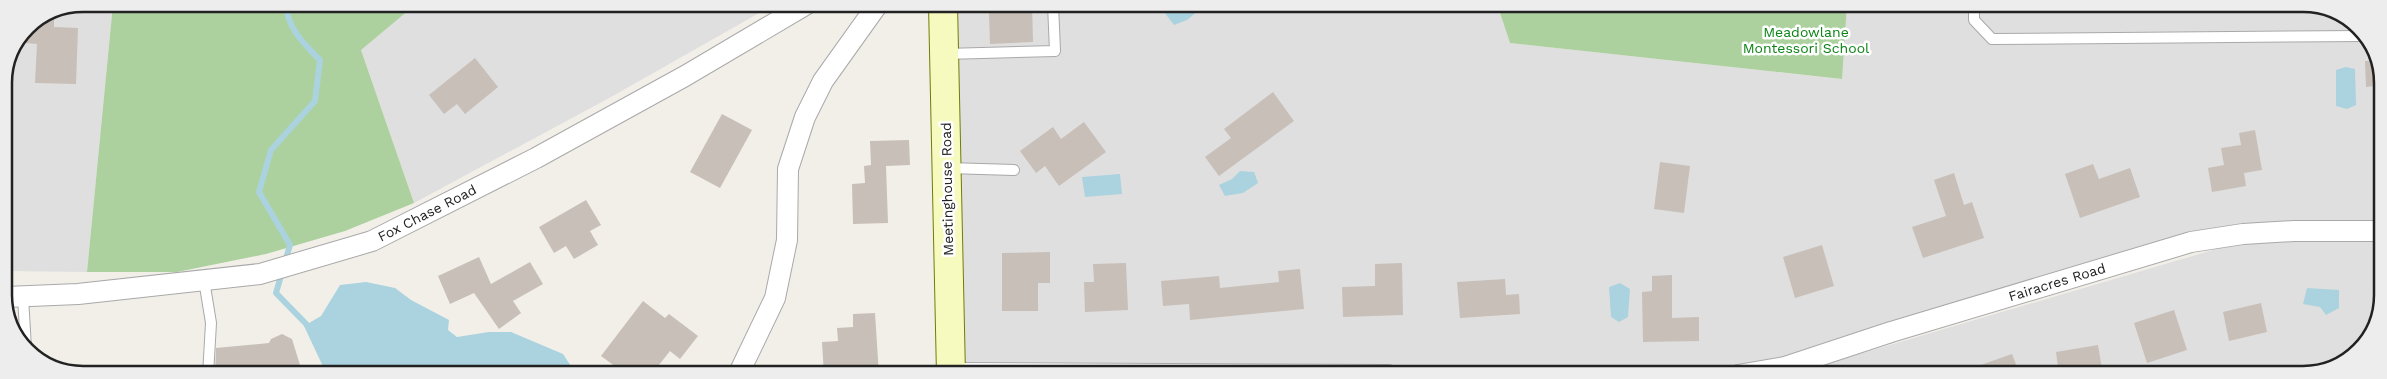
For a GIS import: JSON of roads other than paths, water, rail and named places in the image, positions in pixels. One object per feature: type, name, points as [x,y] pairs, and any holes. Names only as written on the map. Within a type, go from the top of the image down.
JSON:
[{"type":"street","name":"Fox Chase Road","points":[[14,297],[78,294],[260,274],[372,241],[545,153],[685,76],[793,12]]},
{"type":"street","points":[[742,366],[775,298],[787,240],[788,169],[805,117],[823,81],[872,12]]},
{"type":"street","name":"Meetinghouse Road","points":[[943,12],[951,366]]},
{"type":"street","name":"Fairacres Road","points":[[1789,366],[1891,332],[2191,242],[2243,234],[2294,231],[2374,231]]},
{"type":"lane","points":[[944,54],[1055,51],[1053,12]]},
{"type":"lane","points":[[1974,12],[1974,20],[1992,39],[2357,36]]},
{"type":"lane","points":[[947,168],[1014,170]]},
{"type":"lane","points":[[204,280],[211,322],[209,366]]},
{"type":"lane","points":[[14,297],[22,330]]},
{"type":"water","points":[[1164,12],[1196,12],[1187,20],[1174,25]]},
{"type":"water","points":[[2346,67],[2355,69],[2356,105],[2347,109],[2336,106],[2336,70]]},
{"type":"water","points":[[1240,171],[1254,172],[1258,183],[1243,193],[1225,196],[1219,185],[1232,179]]},
{"type":"water","points":[[1120,174],[1122,194],[1085,197],[1082,177]]},
{"type":"water","points":[[366,282],[395,288],[411,300],[449,320],[448,330],[457,337],[489,332],[511,332],[563,354],[571,366],[323,366],[304,326],[321,316],[340,285]]},
{"type":"water","points":[[1620,283],[1630,289],[1628,317],[1619,322],[1611,317],[1609,287]]},
{"type":"water","points":[[2307,288],[2339,290],[2339,308],[2326,315],[2320,307],[2303,304]]},
{"type":"waterway","points":[[287,12],[289,21],[297,35],[320,60],[315,101],[271,150],[259,192],[290,245],[276,293],[312,330]]},
{"type":"park label","name":"Meadowlane Montessori School","points":[[1806,40]]}]
